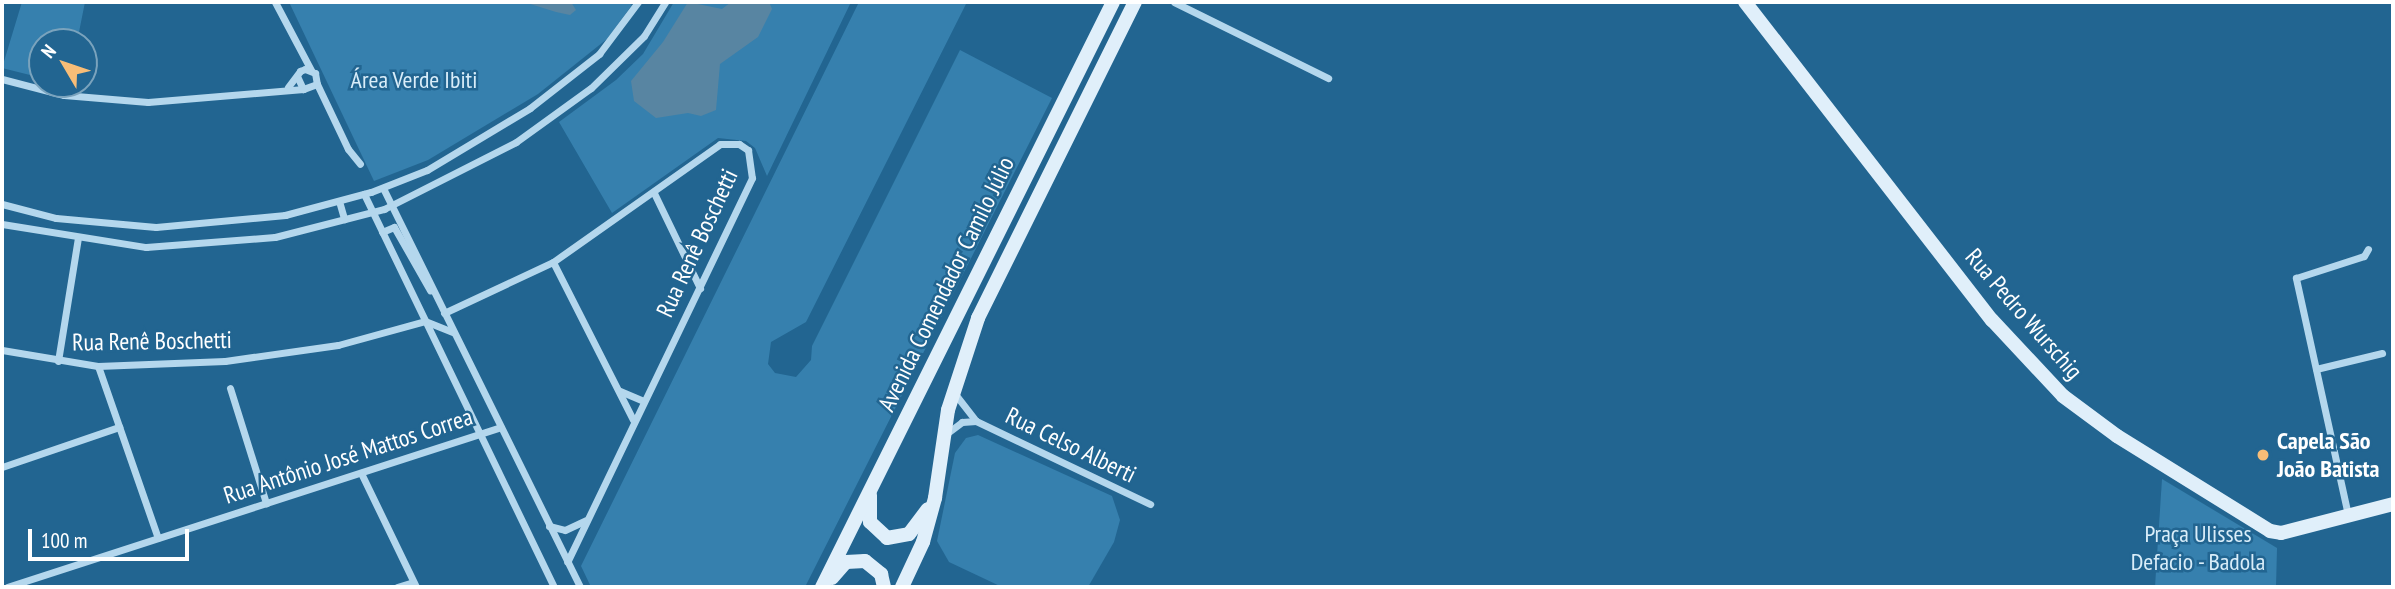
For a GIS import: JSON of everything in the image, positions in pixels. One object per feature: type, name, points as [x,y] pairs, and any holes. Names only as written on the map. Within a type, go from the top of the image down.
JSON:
[{"type":"main road","name":"Avenida Comendador Camilo Júlio","points":[[824,587],[870,487],[1113,2]]},
{"type":"main road","name":"Avenida Comendador Camilo Júlio","points":[[902,587],[923,542],[935,498],[953,391],[978,318],[1135,2]]},
{"type":"main road","name":"Rua Pedro Wurschig","points":[[1745,2],[1992,320],[2063,396],[2117,436],[2270,531],[2281,533],[2393,504]]},
{"type":"main road","points":[[870,487],[870,522],[887,538],[909,534],[935,498]]},
{"type":"main road","points":[[824,587],[837,570],[857,561],[873,565],[884,587]]},
{"type":"street","points":[[275,2],[302,58],[311,70],[323,100],[360,163]]},
{"type":"street","points":[[2,204],[56,218],[156,227],[285,215],[383,188],[411,178],[530,108],[599,54],[638,2]]},
{"type":"street","points":[[2,224],[78,238],[159,246],[275,237],[392,206],[516,142],[591,88],[644,36],[665,2]]},
{"type":"street","points":[[1174,2],[1328,78]]},
{"type":"street","points":[[288,88],[298,74],[302,58]]},
{"type":"street","points":[[298,74],[311,70]]},
{"type":"street","points":[[298,74],[306,90]]},
{"type":"street","points":[[2,79],[64,94],[148,102],[288,88],[306,90],[323,100]]},
{"type":"street","points":[[306,90],[317,84]]},
{"type":"street","name":"Rua Renê Boschetti","points":[[444,313],[553,262],[720,144],[739,144],[748,150],[752,178],[633,420],[567,562]]},
{"type":"street","points":[[411,178],[418,193]]},
{"type":"street","points":[[383,188],[580,587]]},
{"type":"street","points":[[654,193],[700,288]]},
{"type":"street","points":[[364,194],[554,587]]},
{"type":"street","points":[[339,201],[344,219]]},
{"type":"street","points":[[382,232],[394,227],[421,280],[436,295]]},
{"type":"street","points":[[58,361],[78,238]]},
{"type":"street","points":[[2348,516],[2296,278],[2364,256],[2368,249]]},
{"type":"street","points":[[553,262],[633,420]]},
{"type":"street","points":[[689,264],[701,271],[709,269]]},
{"type":"street","points":[[425,321],[454,334]]},
{"type":"street","name":"Rua Renê Boschetti","points":[[2,350],[98,366],[225,361],[338,345],[425,321]]},
{"type":"street","points":[[2316,369],[2382,353]]},
{"type":"street","points":[[98,366],[158,538]]},
{"type":"street","points":[[230,388],[266,503]]},
{"type":"street","points":[[617,389],[643,401]]},
{"type":"street","name":"Rua Celso Alberti","points":[[953,391],[976,421],[1150,504]]},
{"type":"street","name":"Rua Celso Alberti","points":[[944,436],[962,422],[976,421]]},
{"type":"street","name":"Rua Antônio José Mattos Correa","points":[[7,587],[28,584],[158,538],[501,427]]},
{"type":"street","points":[[2,467],[119,428]]},
{"type":"street","points":[[361,473],[415,585],[397,587]]},
{"type":"street","points":[[549,526],[565,530],[586,520]]},
{"type":"green space","points":[[22,2],[85,2],[80,28],[28,28],[28,74],[2,68]]},
{"type":"green space","name":"Área Verde Ibiti","points":[[289,2],[627,2],[632,5],[607,39],[538,94],[428,160],[374,181]]},
{"type":"green space","points":[[674,2],[851,2],[767,176],[755,148],[746,141],[718,138],[612,213],[559,122],[616,80],[643,54]]},
{"type":"green space","points":[[859,2],[967,2],[806,322],[771,342],[768,364],[775,373],[796,377],[811,360],[812,346],[960,50],[1052,98],[805,587],[591,587],[581,566]]},
{"type":"green space","points":[[978,435],[1112,496],[1120,520],[1114,542],[1088,587],[1002,587],[949,562],[937,541],[955,453],[966,438]]},
{"type":"green space","name":"Praça Ulisses Defacio - Badola","points":[[2162,479],[2277,548],[2276,587],[2155,587]]},
{"type":"shaded area","points":[[524,2],[571,2],[576,10],[570,15]]},
{"type":"shaded area","points":[[688,2],[722,9],[731,2],[769,2],[772,9],[758,37],[720,64],[716,110],[701,116],[688,113],[656,118],[634,101],[631,81],[663,42]]},
{"type":"place","name":"Capela São João Batista","points":[[2263,455]]}]
